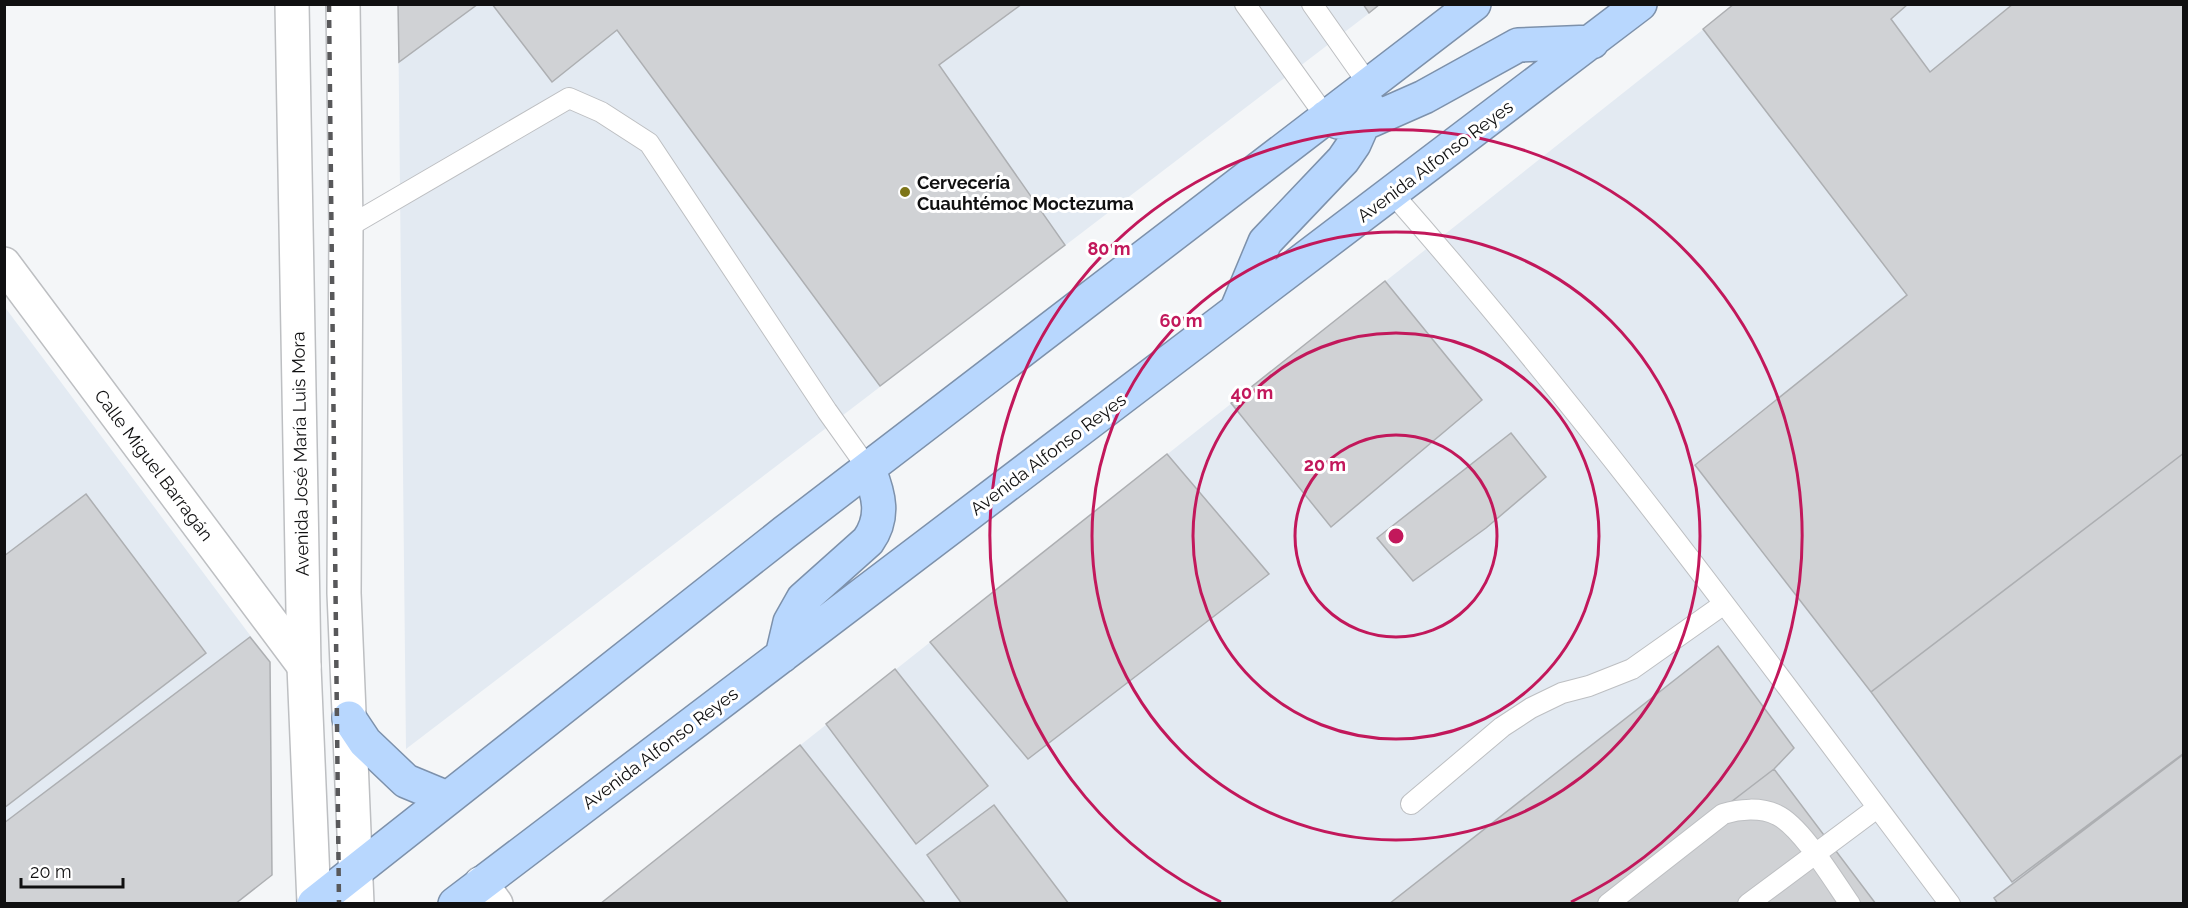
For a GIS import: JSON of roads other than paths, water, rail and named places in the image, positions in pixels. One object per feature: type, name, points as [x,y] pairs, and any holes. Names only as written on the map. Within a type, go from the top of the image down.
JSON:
[{"type":"highway","points":[[314,903],[785,532],[869,470],[1474,4]]},
{"type":"highway","name":"Avenida Alfonso Reyes","points":[[455,903],[489,893],[782,656],[1640,4]]},
{"type":"highway","points":[[1326,117],[1338,123],[1365,123],[1424,97],[1518,45],[1592,42]]},
{"type":"highway","points":[[1237,311],[1265,242],[1343,160],[1365,123],[1370,106],[1369,85]]},
{"type":"highway","points":[[782,656],[790,622],[803,599],[868,542],[875,532],[880,508],[878,492],[869,470]]},
{"type":"highway","points":[[348,718],[365,742],[406,781],[447,798]]},
{"type":"street","name":"Avenida José María Luis Mora","points":[[292,4],[304,666],[314,903]]},
{"type":"street","points":[[343,4],[346,228],[344,593],[357,903]]},
{"type":"street","name":"Calle Miguel Barragán","points":[[4,264],[304,666]]},
{"type":"lane","points":[[1245,4],[1326,117]]},
{"type":"lane","points":[[1312,4],[1369,85]]},
{"type":"lane","points":[[346,228],[570,98],[601,112],[649,143],[827,411],[869,470]]},
{"type":"lane","points":[[1392,193],[1484,299],[1539,368],[1724,604],[1950,903]]},
{"type":"lane","points":[[1411,804],[1502,727],[1522,714],[1562,693],[1589,686],[1632,669],[1724,604]]},
{"type":"lane","points":[[1748,903],[1877,808]]},
{"type":"lane","points":[[1608,903],[1723,814],[1748,809],[1777,814],[1796,829],[1850,903]]},
{"type":"railway","points":[[329,4],[339,904]]},
{"type":"place","name":"Cervecería Cuauhtémoc Moctezuma","points":[[905,192]]}]
